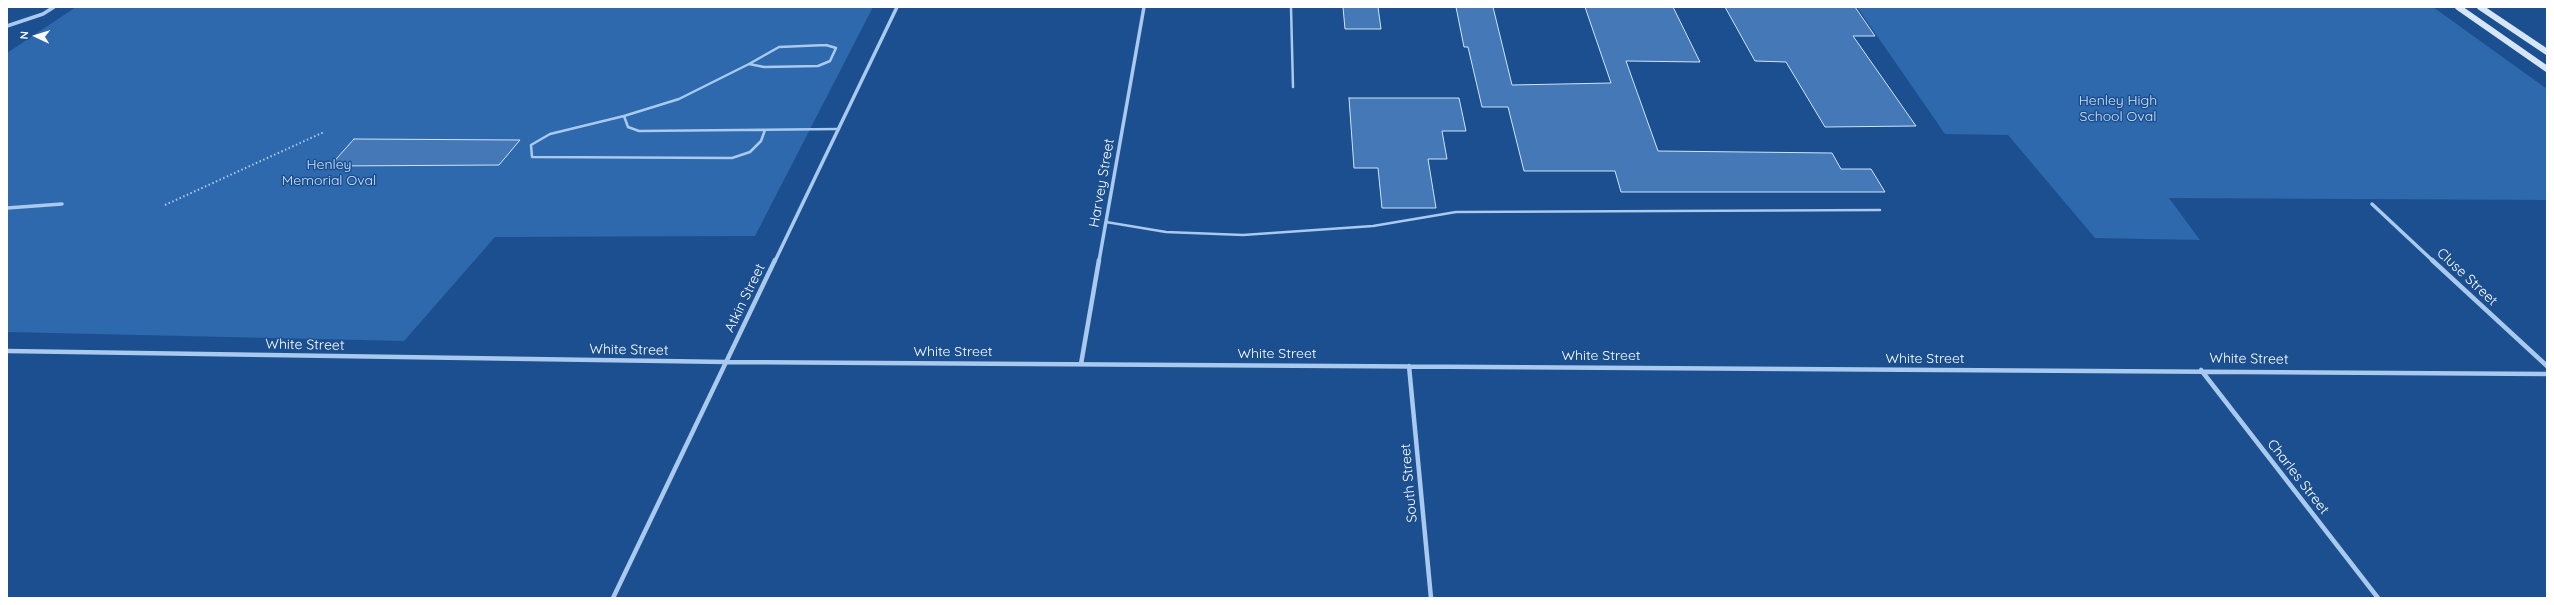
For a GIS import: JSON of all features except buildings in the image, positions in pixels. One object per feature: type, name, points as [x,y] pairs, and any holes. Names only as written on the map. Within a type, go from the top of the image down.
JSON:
[{"type":"main road","points":[[2458,7],[2547,69]]},
{"type":"main road","points":[[2480,7],[2547,52]]},
{"type":"street","points":[[7,26],[43,14],[54,7]]},
{"type":"street","name":"Atkin Street","points":[[613,598],[897,7]]},
{"type":"street","name":"Harvey Street","points":[[1080,364],[1144,7]]},
{"type":"street","points":[[7,208],[62,204]]},
{"type":"street","name":"Cluse Street","points":[[2372,204],[2547,366]]},
{"type":"street","name":"White Street","points":[[7,351],[726,362],[2201,370],[2547,374]]},
{"type":"street","name":"South Street","points":[[1409,366],[1431,598]]},
{"type":"street","name":"Charles Street","points":[[2201,370],[2378,598]]},
{"type":"lane","points":[[1291,7],[1293,87]]},
{"type":"lane","points":[[749,64],[764,67],[818,66],[830,61],[836,48],[826,45],[780,47],[749,64],[724,78],[679,99],[624,116],[550,134],[531,145],[532,157],[732,158],[750,152],[761,141],[765,130]]},
{"type":"lane","points":[[624,116],[628,127],[639,131],[839,129]]},
{"type":"lane","points":[[1106,222],[1166,232],[1243,235],[1373,226],[1456,212],[1880,210]]},
{"type":"path","points":[[165,205],[324,132]]},
{"type":"green space","name":"Henley Memorial Oval","points":[[76,7],[873,7],[755,236],[495,237],[404,341],[7,332],[7,53]]},
{"type":"green space","name":"Henley High School Oval","points":[[1857,7],[2433,7],[2547,89],[2547,200],[2169,198],[2200,240],[2095,238],[2008,135],[1945,134]]}]
